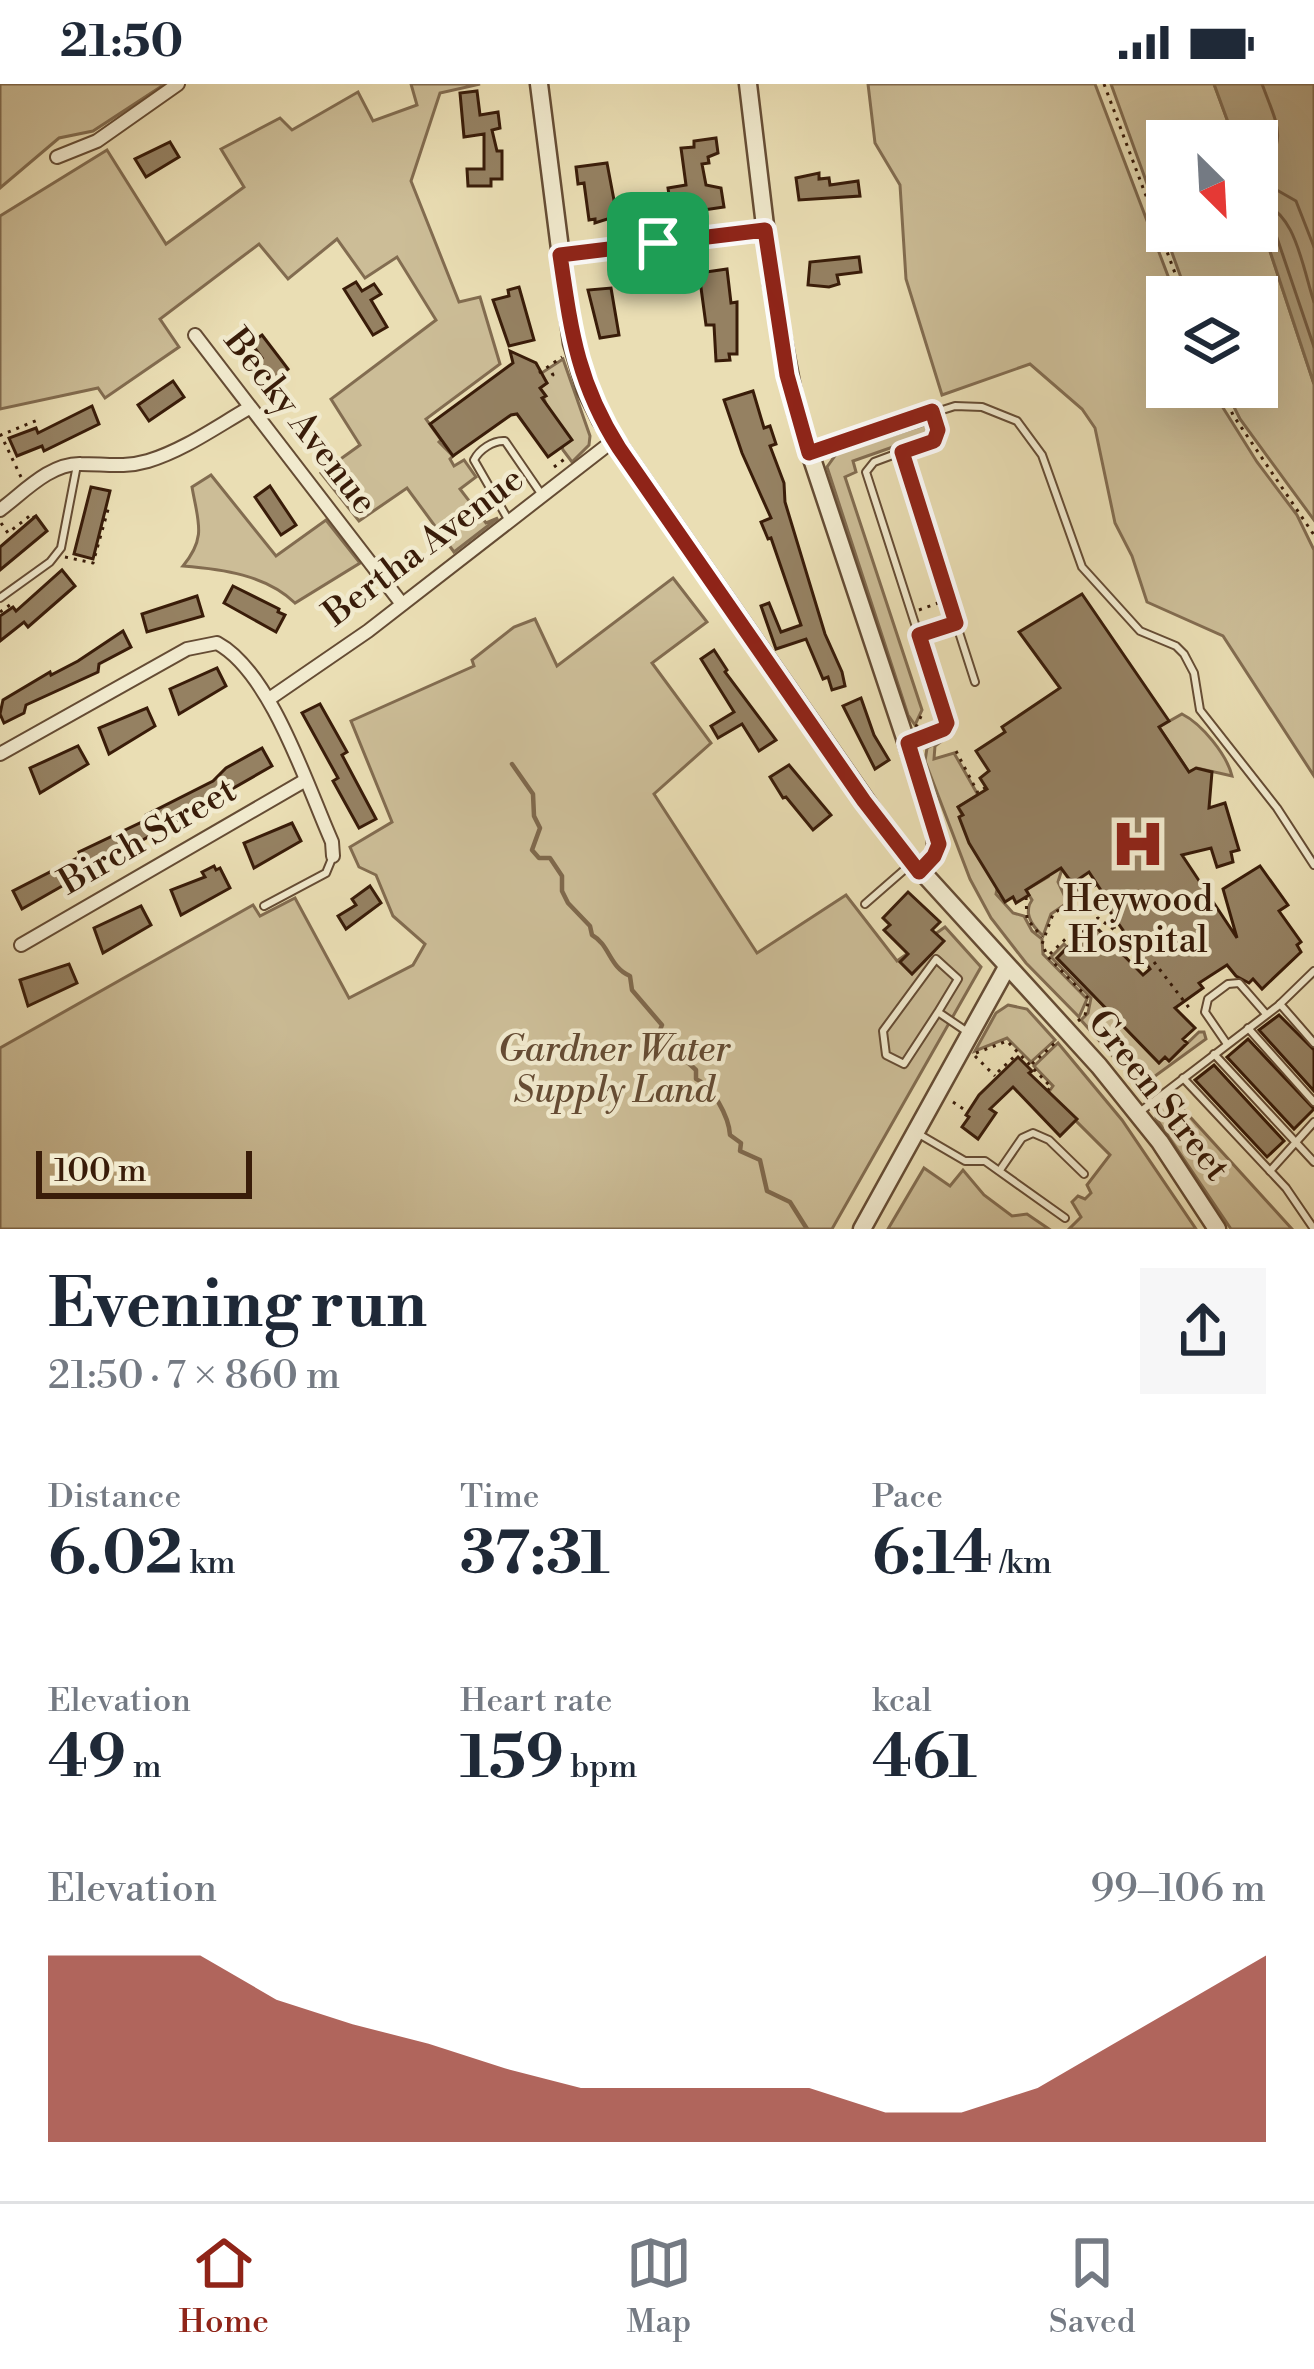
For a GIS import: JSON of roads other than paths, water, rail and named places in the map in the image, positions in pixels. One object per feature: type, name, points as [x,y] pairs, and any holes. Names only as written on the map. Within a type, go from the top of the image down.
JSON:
[{"type":"street","points":[[57,158],[97,141],[178,84]]},
{"type":"street","name":"Green Street","points":[[539,84],[576,359],[593,405],[864,801],[915,867],[1100,1066],[1217,1229]]},
{"type":"street","points":[[748,84],[787,375],[809,453],[912,735],[939,844],[934,856],[915,867]]},
{"type":"street","points":[[560,255],[765,230]]},
{"type":"street","name":"Becky Avenue","points":[[194,335],[403,604]]},
{"type":"street","points":[[0,510],[56,468],[78,463],[115,468],[143,463],[171,453],[249,408]]},
{"type":"street","name":"Bertha Avenue","points":[[269,699],[403,604],[614,440]]},
{"type":"street","points":[[0,754],[198,644],[217,643],[234,654],[269,699],[332,842],[333,856]]},
{"type":"street","name":"Birch Street","points":[[21,945],[304,781]]},
{"type":"street","points":[[862,1229],[1007,967]]},
{"type":"lane","points":[[809,453],[955,406],[982,406],[1028,432],[1047,467],[1082,566],[1140,631],[1184,654],[1194,673],[1203,716],[1277,808],[1314,865]]},
{"type":"lane","points":[[912,735],[944,729],[947,723],[866,472],[874,462],[938,436],[932,411]]},
{"type":"lane","points":[[509,521],[475,463],[476,455],[494,442],[505,441],[542,496]]},
{"type":"lane","points":[[902,452],[975,682]]},
{"type":"lane","points":[[0,598],[61,548],[78,463]]},
{"type":"lane","points":[[919,635],[956,623]]},
{"type":"lane","points":[[264,906],[326,873],[333,856]]},
{"type":"lane","points":[[865,904],[915,867]]},
{"type":"lane","points":[[936,959],[958,979],[938,1012],[904,1064],[883,1052],[883,1031],[936,959]]},
{"type":"lane","points":[[1138,1113],[1313,977]]},
{"type":"lane","points":[[1227,1044],[1205,1012],[1208,999],[1220,990],[1239,983],[1267,1015]]},
{"type":"lane","points":[[1280,1004],[1314,1042]]},
{"type":"lane","points":[[938,1012],[969,1033]]},
{"type":"lane","points":[[1248,1028],[1314,1102]]},
{"type":"lane","points":[[1214,1054],[1314,1162]]},
{"type":"lane","points":[[1183,1078],[1270,1171],[1314,1229]]},
{"type":"lane","points":[[1270,1171],[1314,1122]]},
{"type":"lane","points":[[914,1132],[965,1161],[985,1160],[1065,1218]]},
{"type":"lane","points":[[1000,1170],[1022,1138],[1034,1132],[1084,1174]]},
{"type":"water","points":[[1214,84],[1314,84],[1314,384],[1270,252],[1278,252],[1278,120],[1227,120]]},
{"type":"waterway","points":[[512,764],[533,794],[540,828],[532,850],[539,858],[550,858],[562,876],[568,903],[630,976],[632,990],[662,1025],[660,1030],[671,1034],[683,1058],[696,1070],[696,1079],[714,1095],[730,1135],[741,1143],[740,1151],[760,1160],[767,1191],[790,1202],[807,1229]]},
{"type":"place","name":"Heywood Hospital","points":[[1138,844]]},
{"type":"park label","name":"Gardner Water Supply Land","points":[[614,1070]]}]
